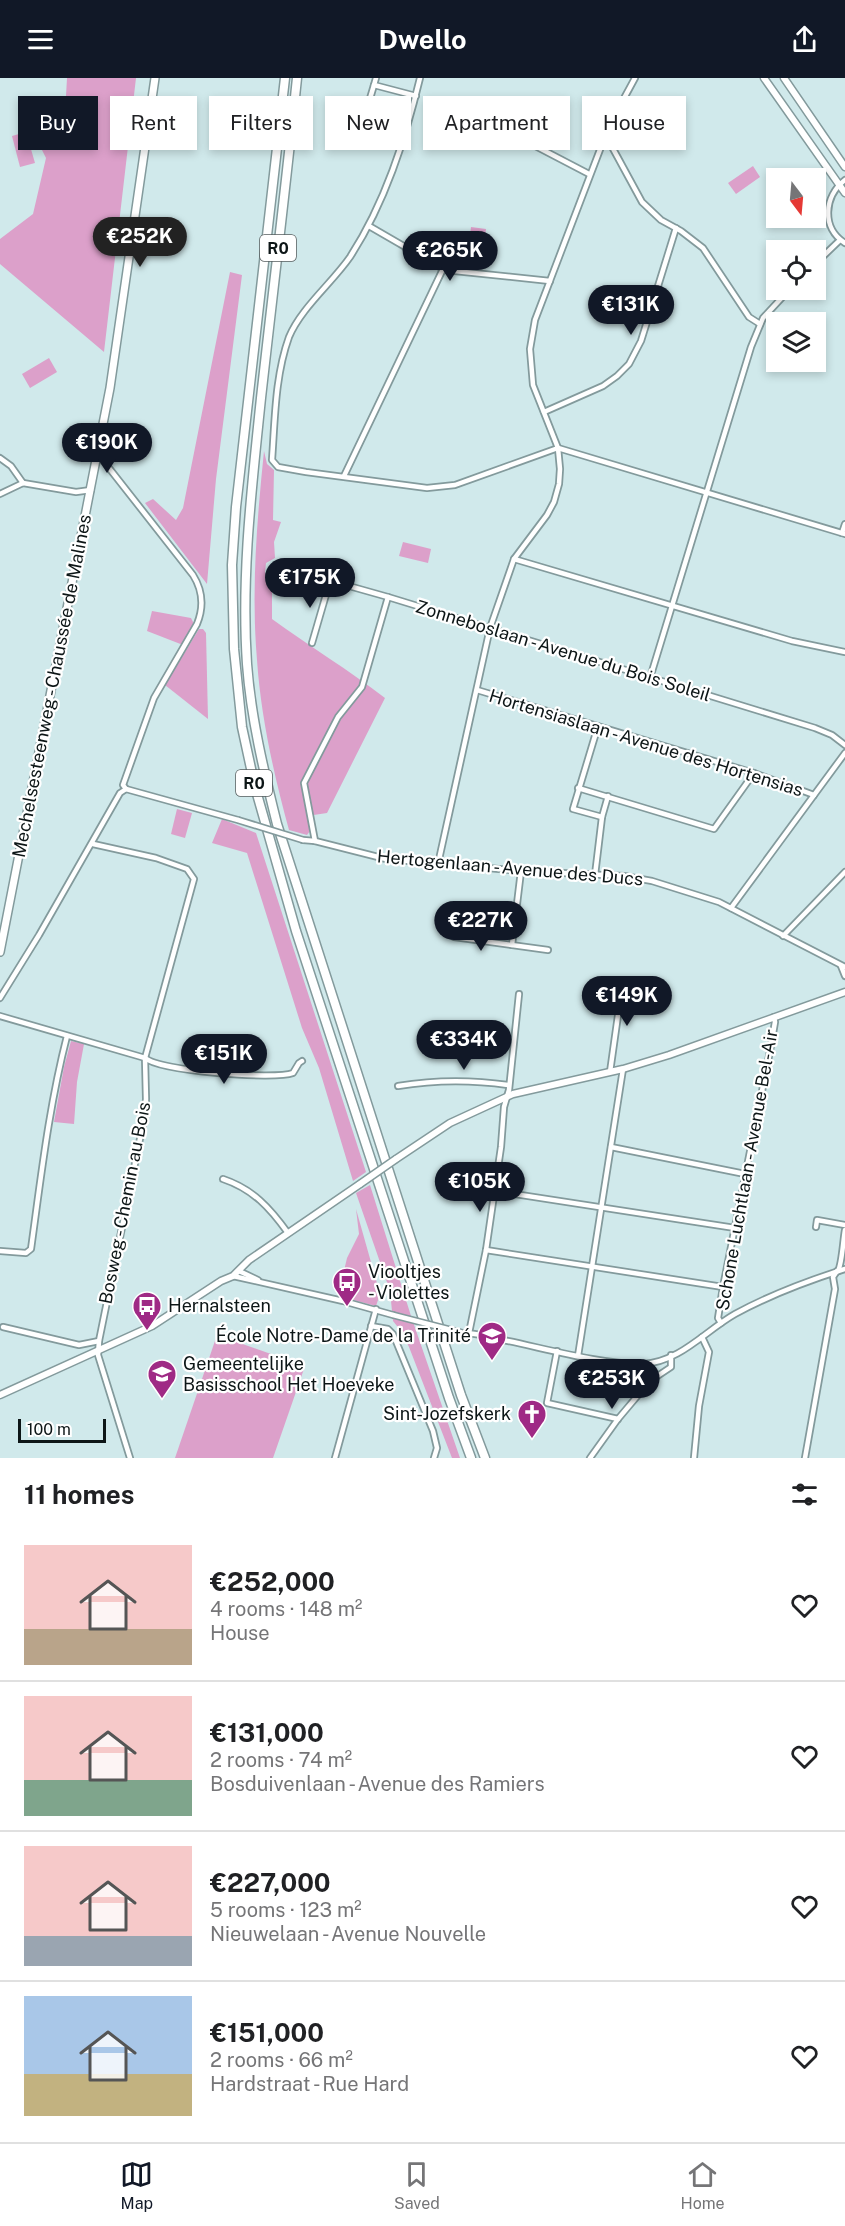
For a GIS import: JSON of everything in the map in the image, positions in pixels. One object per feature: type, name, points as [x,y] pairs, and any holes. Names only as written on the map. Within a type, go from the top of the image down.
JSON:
[{"type":"highway","name":"R0","points":[[285,78],[236,507],[232,565],[236,675],[242,727],[262,817],[296,931],[449,1398],[471,1458]]},
{"type":"highway","name":"R0","points":[[297,78],[249,510],[245,592],[250,692],[264,771],[280,834],[461,1395],[484,1458]]},
{"type":"main road","name":"Mechelsesteenweg - Chaussée de Malines","points":[[0,952],[110,388],[155,78]]},
{"type":"street","points":[[371,96],[376,78]]},
{"type":"street","points":[[420,78],[391,174],[369,226],[348,259],[313,300],[290,336],[279,376],[272,460],[278,467],[427,488],[454,485],[558,448],[844,534],[845,524]]},
{"type":"street","points":[[624,96],[635,78]]},
{"type":"street","points":[[764,78],[845,194]]},
{"type":"street","points":[[784,78],[845,167]]},
{"type":"street","points":[[374,85],[416,96]]},
{"type":"street","points":[[543,150],[590,174]]},
{"type":"street","points":[[438,864],[490,628],[514,559],[554,502],[560,475],[558,448],[533,385],[530,349],[536,320],[599,150]]},
{"type":"street","points":[[614,150],[642,202],[656,216],[703,248],[749,317],[760,324]]},
{"type":"street","points":[[845,180],[832,193],[827,210],[829,222],[840,240],[845,243]]},
{"type":"street","points":[[369,226],[443,269],[550,281]]},
{"type":"street","points":[[544,412],[603,386],[628,364],[641,341],[676,228]]},
{"type":"street","points":[[826,253],[840,240]]},
{"type":"street","points":[[344,476],[443,269]]},
{"type":"street","points":[[650,678],[751,346],[760,324],[779,300]]},
{"type":"street","points":[[0,998],[93,844],[120,793],[126,789],[123,785],[154,698],[201,615],[202,600],[198,584],[193,576],[98,454]]},
{"type":"street","points":[[0,458],[11,466],[23,483]]},
{"type":"street","points":[[0,494],[23,483],[76,492],[91,490]]},
{"type":"street","points":[[76,492],[89,500]]},
{"type":"street","points":[[514,559],[792,641],[845,652]]},
{"type":"street","name":"Zonneboslaan - Avenue du Bois Soleil","points":[[278,566],[388,597],[815,728],[832,735],[845,745]]},
{"type":"street","points":[[312,643],[330,581]]},
{"type":"street","points":[[315,841],[305,789],[306,777],[338,717],[345,706],[359,693],[388,597]]},
{"type":"street","name":"Hortensiaslaan - Avenue des Hortensias","points":[[477,690],[754,773],[814,795]]},
{"type":"street","points":[[598,726],[573,809],[602,817]]},
{"type":"street","points":[[731,908],[845,753]]},
{"type":"street","points":[[578,788],[714,829],[754,773]]},
{"type":"street","name":"Hertogenlaan - Avenue des Ducs","points":[[126,789],[303,840],[386,859],[521,871],[624,876],[652,881],[706,897],[731,908],[843,966],[845,976]]},
{"type":"street","points":[[595,874],[602,817],[608,796]]},
{"type":"street","name":"Bosweg - Chemin au Bois","points":[[93,844],[156,858],[188,869],[194,879],[145,1058],[146,1107],[99,1341],[98,1352],[130,1458]]},
{"type":"street","points":[[512,945],[521,871]]},
{"type":"street","points":[[783,936],[845,872]]},
{"type":"street","points":[[454,937],[548,950]]},
{"type":"street","points":[[0,1395],[152,1326],[221,1281],[233,1276],[249,1260],[450,1122],[506,1096],[622,1069],[669,1055],[845,992]]},
{"type":"street","points":[[469,1333],[495,1191],[519,994]]},
{"type":"street","points":[[610,1072],[620,1001],[615,1000]]},
{"type":"street","points":[[0,1016],[145,1058],[150,1063],[165,1066],[244,1075],[291,1074],[302,1061]]},
{"type":"street","name":"Schone Luchtlaan - Avenue Bel-Air","points":[[721,1323],[718,1318],[723,1287],[776,1022],[774,1017]]},
{"type":"street","points":[[0,1251],[26,1253],[31,1249],[49,1123],[58,1070],[67,1036]]},
{"type":"street","points":[[578,1356],[622,1069]]},
{"type":"street","points":[[398,1086],[460,1082],[508,1085]]},
{"type":"street","points":[[611,1148],[746,1174]]},
{"type":"street","points":[[223,1179],[238,1185],[261,1200],[288,1233]]},
{"type":"street","points":[[495,1191],[735,1228]]},
{"type":"street","points":[[816,1227],[817,1220],[845,1225]]},
{"type":"street","points":[[805,1458],[835,1289],[833,1277],[841,1266],[840,1257],[845,1230]]},
{"type":"street","points":[[486,1250],[723,1287]]},
{"type":"street","points":[[233,1276],[376,1309],[463,1333],[578,1356],[642,1364],[671,1355],[721,1323],[787,1290],[845,1269]]},
{"type":"street","points":[[240,1271],[261,1281]]},
{"type":"street","points":[[335,1458],[376,1309]]},
{"type":"street","points":[[371,1326],[388,1329],[393,1334],[434,1431],[437,1448],[434,1458]]},
{"type":"street","points":[[3,1327],[79,1345],[99,1341]]},
{"type":"street","points":[[694,1458],[699,1406],[709,1352],[702,1337]]},
{"type":"street","points":[[557,1351],[547,1403],[618,1419]]},
{"type":"street","points":[[590,1458],[618,1419],[650,1381],[668,1370],[672,1363],[671,1355]]},
{"type":"street","points":[[662,1359],[668,1370]]},
{"type":"shaded area","points":[[67,78],[136,78],[134,96],[110,96],[110,150],[128,150],[104,352],[0,264],[0,239],[33,214],[46,158],[42,150],[98,150],[98,96],[66,96]]},
{"type":"shaded area","points":[[18,134],[18,150],[31,150],[35,163],[20,167],[12,136]]},
{"type":"shaded area","points":[[753,166],[760,177],[736,194],[728,183]]},
{"type":"shaded area","points":[[471,227],[486,229],[481,261],[467,259]]},
{"type":"shaded area","points":[[230,272],[242,275],[216,479],[207,584],[145,503],[153,499],[176,520],[183,508]]},
{"type":"shaded area","points":[[49,358],[57,372],[30,388],[22,374]]},
{"type":"shaded area","points":[[264,451],[267,464],[274,470],[273,520],[281,522],[274,542],[275,558],[266,563],[265,572],[272,589],[272,619],[385,698],[327,813],[307,816],[310,831],[307,835],[289,830],[269,746],[259,682],[255,634],[255,581]]},
{"type":"shaded area","points":[[403,542],[431,549],[428,563],[399,556]]},
{"type":"shaded area","points":[[152,611],[191,618],[194,624],[183,645],[147,631]]},
{"type":"shaded area","points":[[199,629],[203,629],[206,633],[208,719],[165,685]]},
{"type":"shaded area","points":[[177,809],[192,813],[185,838],[171,834]]},
{"type":"shaded area","points":[[222,819],[256,833],[366,1172],[353,1181],[319,1068],[302,1028],[247,853],[212,843]]},
{"type":"shaded area","points":[[71,1041],[84,1044],[77,1082],[74,1124],[54,1122]]},
{"type":"shaded area","points":[[370,1185],[411,1316],[460,1458],[452,1458],[409,1347],[393,1321],[390,1291],[356,1193]]},
{"type":"shaded area","points":[[356,1209],[380,1294],[376,1306],[338,1296],[347,1258],[359,1234]]},
{"type":"shaded area","points":[[217,1335],[305,1366],[273,1458],[175,1458]]},
{"type":"place","name":"Viooltjes - Violettes","points":[[347,1308]]},
{"type":"place","name":"Hernalsteen","points":[[147,1332]]},
{"type":"place","name":"École Notre-Dame de la Trinité","points":[[492,1362]]},
{"type":"place","name":"Gemeentelijke Basisschool Het Hoeveke","points":[[162,1400]]},
{"type":"place","name":"Sint-Jozefskerk","points":[[532,1440]]}]
